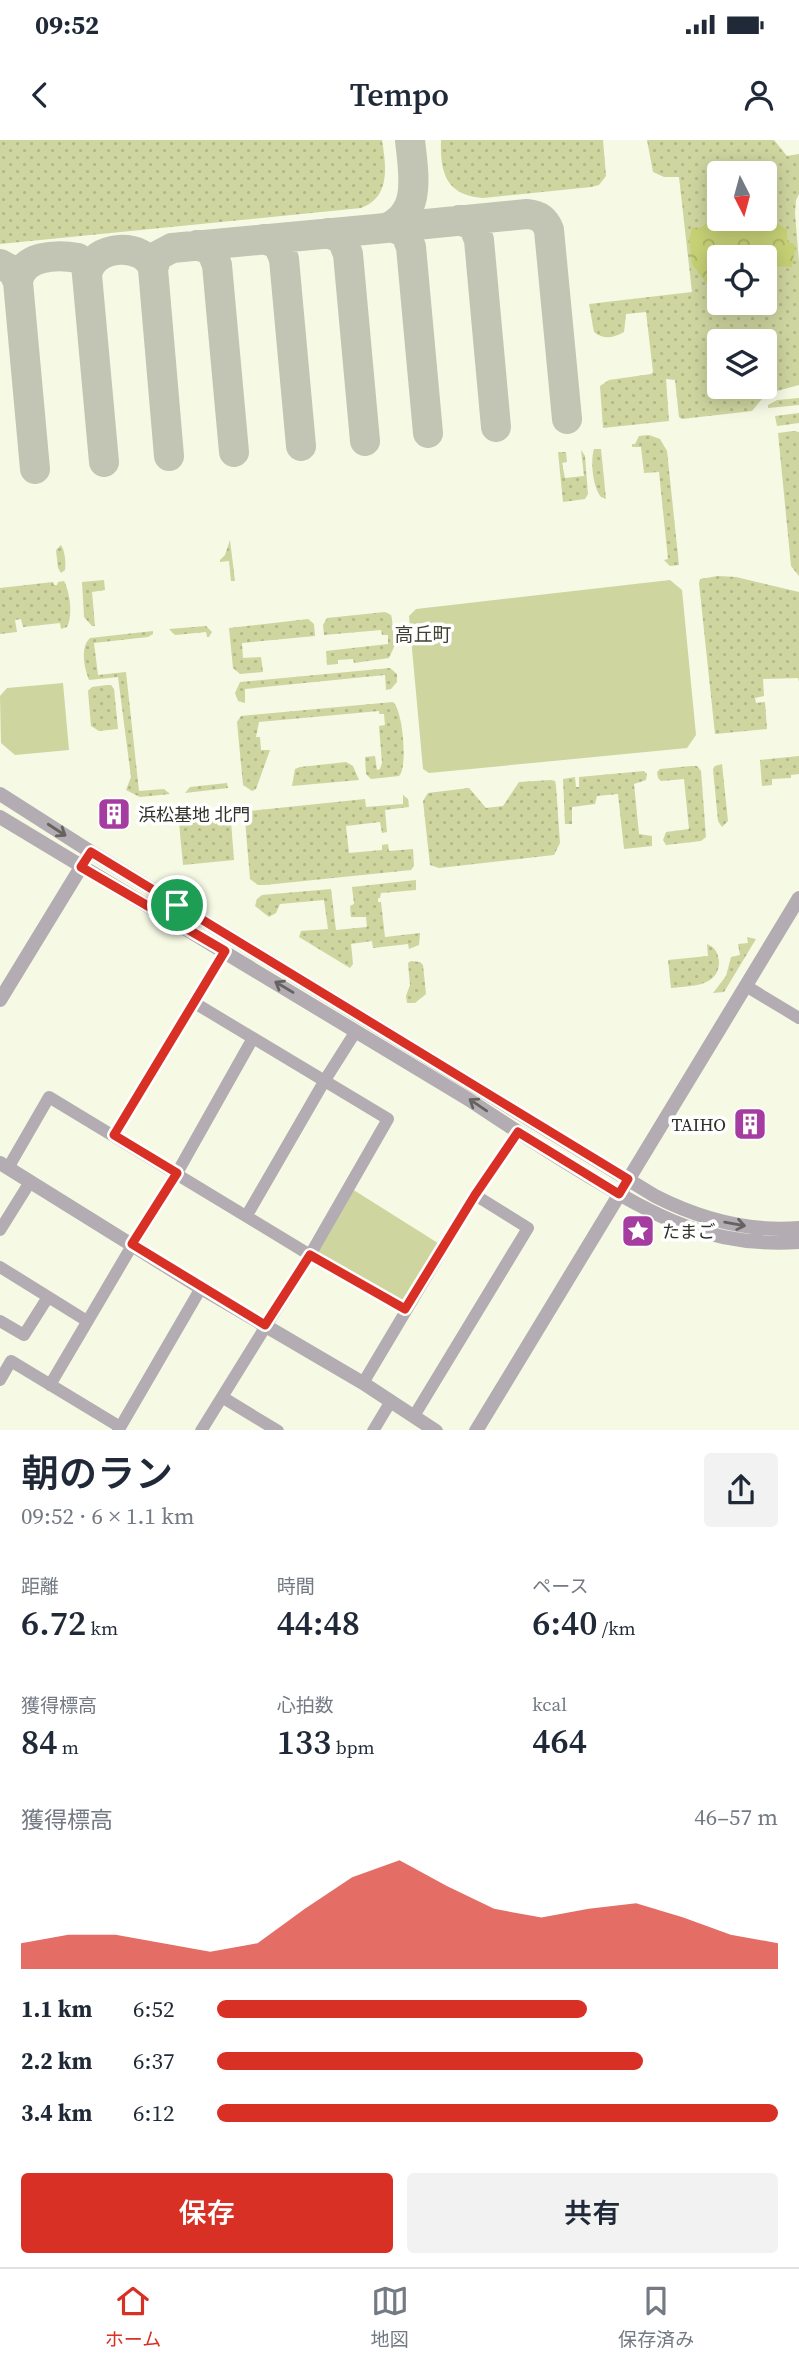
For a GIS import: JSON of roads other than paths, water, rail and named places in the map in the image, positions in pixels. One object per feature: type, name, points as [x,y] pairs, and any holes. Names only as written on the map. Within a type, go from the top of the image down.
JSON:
[{"type":"street","points":[[0,794],[671,1204],[712,1219],[755,1228],[799,1228]]},
{"type":"street","points":[[0,817],[663,1219],[698,1231],[752,1241],[799,1242]]},
{"type":"street","points":[[2,994],[91,852]]},
{"type":"street","points":[[475,1430],[746,986],[794,920],[799,898]]},
{"type":"street","points":[[114,1135],[225,951]]},
{"type":"street","points":[[746,986],[799,1018]]},
{"type":"street","points":[[192,1002],[388,1119],[310,1255],[201,1430]]},
{"type":"street","points":[[247,1215],[356,1031]]},
{"type":"street","points":[[50,1385],[132,1244],[177,1173],[253,1038]]},
{"type":"street","points":[[405,1309],[310,1255],[49,1097],[4,1165],[436,1430]]},
{"type":"street","points":[[363,1383],[475,1195],[518,1132]]},
{"type":"street","points":[[0,1230],[30,1182]]},
{"type":"street","points":[[414,1416],[528,1228],[475,1195]]},
{"type":"street","points":[[0,1267],[87,1321]]},
{"type":"street","points":[[0,1380],[11,1361],[119,1429],[201,1288]]},
{"type":"street","points":[[0,1321],[24,1335],[48,1297]]},
{"type":"street","points":[[222,1397],[278,1430]]},
{"type":"street","points":[[373,1430],[391,1401]]},
{"type":"place","name":"浜松基地 北門","points":[[114,814]]},
{"type":"place","name":"TAIHO","points":[[750,1124]]},
{"type":"place","name":"たまご","points":[[638,1231]]},
{"type":"district","name":"高丘町","points":[[423,634]]}]
